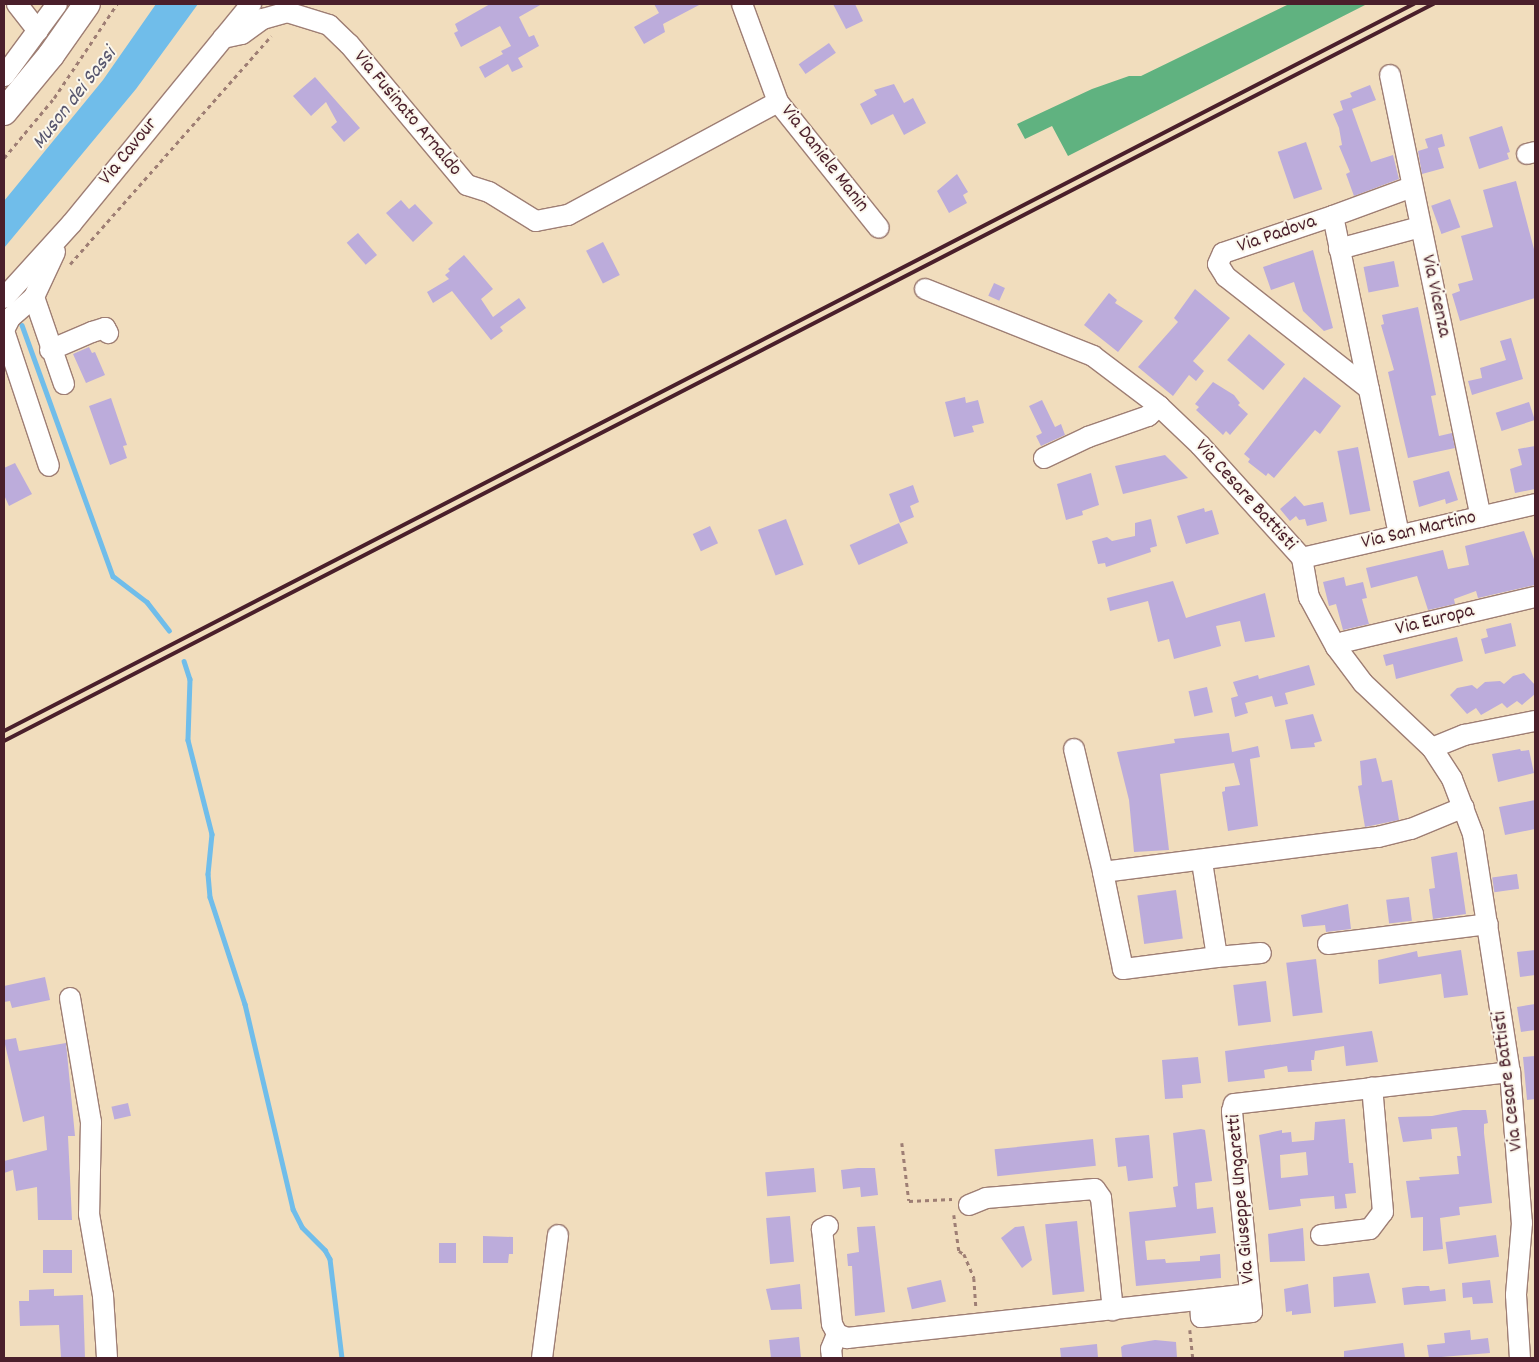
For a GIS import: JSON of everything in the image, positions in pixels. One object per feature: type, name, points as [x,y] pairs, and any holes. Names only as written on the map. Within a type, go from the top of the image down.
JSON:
[{"type":"main road","points":[[4,112],[51,55],[88,4]]},
{"type":"street","points":[[17,4],[38,31]]},
{"type":"street","points":[[4,76],[57,4]]},
{"type":"street","name":"Via Cavour","points":[[4,298],[64,232],[251,4]]},
{"type":"street","name":"Via Daniele Manin","points":[[742,4],[778,102],[878,228]]},
{"type":"street","name":"Via Fusinato Arnaldo","points":[[223,38],[242,34],[263,19],[287,12],[329,25],[349,44],[467,185],[489,192],[536,222],[568,215],[778,102]]},
{"type":"street","name":"Via Vicenza","points":[[1390,75],[1481,517]]},
{"type":"street","points":[[1332,216],[1412,187]]},
{"type":"street","name":"Via Padova","points":[[1369,389],[1226,276],[1218,264],[1223,253],[1332,216],[1369,389],[1399,535]]},
{"type":"street","points":[[1339,248],[1420,227]]},
{"type":"street","points":[[49,466],[4,330],[10,318],[34,298],[64,232]]},
{"type":"street","name":"Via Cesare Battisti","points":[[925,289],[1093,356],[1159,406],[1200,445],[1302,558],[1309,597],[1336,647],[1363,683],[1432,748],[1452,779],[1473,834],[1510,1072],[1527,1140],[1516,1295],[1520,1358]]},
{"type":"street","points":[[34,298],[50,350],[64,384]]},
{"type":"street","points":[[50,350],[92,332],[105,328],[108,332]]},
{"type":"street","points":[[1044,458],[1088,437],[1148,416],[1159,406]]},
{"type":"street","name":"Via San Martino","points":[[1302,558],[1535,504]]},
{"type":"street","name":"Via Europa","points":[[1336,647],[1344,642],[1535,597]]},
{"type":"street","points":[[1432,748],[1464,735],[1535,721]]},
{"type":"street","points":[[1074,749],[1123,968],[1262,953]]},
{"type":"street","points":[[1103,872],[1202,862],[1378,837],[1411,829],[1464,807]]},
{"type":"street","points":[[1202,862],[1217,957]]},
{"type":"street","points":[[1328,944],[1488,924]]},
{"type":"street","points":[[70,998],[91,1122],[89,1214],[103,1296],[107,1358]]},
{"type":"street","name":"Via Giuseppe Ungaretti","points":[[837,1334],[847,1338],[1250,1294],[1232,1111],[1234,1104],[1510,1072]]},
{"type":"street","points":[[1321,1235],[1370,1230],[1383,1212],[1372,1087]]},
{"type":"street","points":[[969,1205],[986,1198],[1095,1189],[1101,1198],[1113,1310]]},
{"type":"street","points":[[828,1226],[822,1229],[832,1324],[837,1334],[831,1349],[832,1358]]},
{"type":"street","points":[[542,1358],[558,1235]]},
{"type":"path","points":[[4,158],[54,98],[117,4]]},
{"type":"path","points":[[69,265],[274,33]]},
{"type":"path","points":[[902,1143],[909,1201],[952,1197],[959,1251],[964,1254],[974,1278],[981,1324]]},
{"type":"green space","points":[[1289,4],[1367,4],[1068,156],[1052,126],[1025,139],[1017,124],[1092,89],[1129,76],[1141,76]]},
{"type":"water","points":[[156,4],[198,4],[136,89],[4,248],[4,201],[103,80]]},
{"type":"building","points":[[490,4],[542,4],[519,17],[529,37],[534,35],[539,46],[518,58],[523,67],[512,72],[508,64],[485,78],[479,67],[503,54],[501,51],[511,46],[500,26],[461,47],[454,33],[458,31],[455,24]]},
{"type":"building","points":[[654,4],[701,4],[663,24],[665,32],[644,44],[634,27],[659,13]]},
{"type":"building","points":[[833,4],[855,4],[863,21],[846,29]]},
{"type":"building","points":[[829,43],[836,53],[806,74],[799,64]]},
{"type":"building","points":[[315,77],[360,128],[344,142],[331,127],[337,122],[326,102],[311,116],[293,96]]},
{"type":"building","points":[[894,84],[904,103],[913,98],[926,123],[904,135],[893,114],[871,125],[860,104],[877,95],[874,90]]},
{"type":"building","points":[[1370,85],[1376,100],[1352,109],[1371,162],[1393,155],[1399,179],[1354,196],[1346,174],[1350,172],[1339,146],[1342,145],[1339,128],[1333,114],[1343,110],[1340,101],[1352,97],[1350,93]]},
{"type":"building","points":[[1502,126],[1510,152],[1507,153],[1509,159],[1479,169],[1469,137]]},
{"type":"building","points":[[1442,134],[1445,146],[1438,148],[1444,168],[1422,174],[1418,151],[1428,148],[1425,139]]},
{"type":"building","points":[[1306,142],[1322,189],[1294,199],[1278,152]]},
{"type":"building","points":[[957,174],[968,192],[963,195],[967,203],[949,213],[937,191]]},
{"type":"building","points":[[1516,181],[1535,253],[1535,298],[1460,321],[1452,294],[1460,291],[1458,284],[1473,280],[1461,236],[1493,227],[1483,190]]},
{"type":"building","points":[[1450,199],[1460,227],[1441,234],[1431,206]]},
{"type":"building","points":[[401,200],[409,209],[415,204],[433,223],[413,242],[386,213]]},
{"type":"building","points":[[358,233],[377,255],[366,265],[347,243]]},
{"type":"building","points":[[603,242],[620,275],[603,284],[586,251]]},
{"type":"building","points":[[1313,250],[1333,328],[1324,331],[1303,311],[1294,282],[1271,290],[1263,267]]},
{"type":"building","points":[[464,255],[493,289],[481,299],[493,317],[519,298],[526,308],[500,327],[503,331],[491,340],[452,291],[433,303],[427,292],[449,279],[445,275],[450,271],[448,269]]},
{"type":"building","points":[[1394,261],[1399,287],[1369,292],[1364,267]]},
{"type":"building","points":[[994,283],[1005,288],[999,301],[988,296]]},
{"type":"building","points":[[1195,289],[1230,318],[1193,361],[1204,371],[1196,381],[1189,375],[1173,396],[1138,367],[1178,322],[1174,318]]},
{"type":"building","points":[[1109,293],[1117,300],[1115,303],[1143,321],[1118,352],[1084,325]]},
{"type":"building","points":[[1418,307],[1436,395],[1431,396],[1439,436],[1452,433],[1455,448],[1408,458],[1388,372],[1394,370],[1381,325],[1384,324],[1382,315]]},
{"type":"building","points":[[1249,334],[1285,364],[1263,390],[1227,360]]},
{"type":"building","points":[[1511,338],[1523,379],[1472,395],[1468,381],[1482,378],[1480,368],[1506,360],[1500,341]]},
{"type":"building","points":[[89,347],[92,353],[95,352],[105,375],[86,383],[73,354]]},
{"type":"building","points":[[1304,377],[1341,406],[1320,434],[1315,430],[1274,478],[1268,473],[1266,476],[1248,462],[1250,459],[1244,454]]},
{"type":"building","points":[[1213,382],[1234,395],[1240,403],[1238,405],[1248,414],[1230,435],[1226,431],[1223,435],[1196,410],[1199,407],[1195,404]]},
{"type":"building","points":[[965,397],[966,403],[978,400],[984,423],[972,426],[974,432],[954,437],[945,402]]},
{"type":"building","points":[[111,398],[127,445],[123,446],[127,458],[110,465],[89,406]]},
{"type":"building","points":[[1042,400],[1055,427],[1061,424],[1065,435],[1041,446],[1036,436],[1042,433],[1029,406]]},
{"type":"building","points":[[1529,402],[1535,420],[1502,431],[1496,413]]},
{"type":"building","points":[[1535,446],[1535,489],[1515,493],[1510,469],[1522,465],[1518,449]]},
{"type":"building","points":[[1358,447],[1370,511],[1350,515],[1337,451]]},
{"type":"building","points":[[1165,455],[1188,478],[1123,494],[1115,466]]},
{"type":"building","points":[[15,463],[32,494],[9,506],[4,495],[4,468]]},
{"type":"building","points":[[1449,471],[1458,500],[1446,504],[1445,499],[1419,507],[1413,481]]},
{"type":"building","points":[[1091,473],[1099,505],[1082,511],[1083,515],[1066,520],[1057,484]]},
{"type":"building","points":[[913,485],[919,502],[910,506],[914,517],[900,523],[889,494]]},
{"type":"building","points":[[1295,496],[1304,506],[1323,502],[1327,521],[1307,526],[1305,519],[1299,520],[1296,516],[1290,521],[1280,509]]},
{"type":"building","points":[[1204,508],[1205,512],[1212,510],[1219,534],[1186,544],[1177,516]]},
{"type":"building","points":[[786,519],[804,565],[776,575],[758,530]]},
{"type":"building","points":[[1151,519],[1157,546],[1150,548],[1151,552],[1106,567],[1105,563],[1098,564],[1092,541],[1107,537],[1112,541],[1135,536],[1135,523]]},
{"type":"building","points":[[899,523],[908,543],[859,565],[850,545]]},
{"type":"building","points":[[710,526],[718,543],[701,551],[693,534]]},
{"type":"building","points":[[1524,531],[1535,562],[1535,585],[1478,598],[1476,591],[1454,599],[1455,604],[1428,610],[1417,576],[1371,588],[1366,568],[1443,550],[1448,569],[1469,565],[1465,546]]},
{"type":"building","points":[[1344,577],[1346,586],[1363,582],[1367,598],[1362,599],[1369,624],[1343,630],[1336,604],[1329,606],[1323,582]]},
{"type":"building","points":[[1173,581],[1186,618],[1265,593],[1275,637],[1245,642],[1240,621],[1216,626],[1221,646],[1174,659],[1169,639],[1158,642],[1148,601],[1110,611],[1107,598]]},
{"type":"building","points":[[1511,623],[1516,646],[1485,654],[1481,639],[1488,637],[1486,629]]},
{"type":"building","points":[[1457,637],[1463,661],[1396,679],[1393,664],[1386,666],[1383,655]]},
{"type":"building","points":[[1309,665],[1315,685],[1285,693],[1288,704],[1275,707],[1272,696],[1245,703],[1248,713],[1235,717],[1231,698],[1238,696],[1233,682],[1258,675],[1259,679]]},
{"type":"building","points":[[1524,673],[1535,685],[1535,694],[1522,705],[1517,701],[1507,708],[1502,703],[1481,715],[1476,708],[1467,714],[1450,695],[1457,688],[1472,685],[1477,689],[1485,682],[1500,681],[1504,684],[1513,676]]},
{"type":"building","points":[[1207,687],[1213,712],[1194,717],[1188,691]]},
{"type":"building","points":[[1313,714],[1322,741],[1314,743],[1315,747],[1291,749],[1285,720]]},
{"type":"building","points":[[1229,733],[1232,752],[1258,746],[1260,757],[1250,759],[1258,826],[1228,831],[1222,792],[1225,791],[1225,787],[1240,785],[1234,763],[1160,774],[1169,850],[1134,852],[1129,800],[1117,752],[1175,743],[1174,739]]},
{"type":"building","points":[[1520,749],[1521,751],[1529,750],[1534,773],[1498,782],[1492,754]]},
{"type":"building","points":[[1376,758],[1382,782],[1392,780],[1399,820],[1365,827],[1358,786],[1362,785],[1360,761]]},
{"type":"building","points":[[1535,800],[1535,829],[1505,835],[1499,807]]},
{"type":"building","points":[[1457,852],[1466,914],[1433,919],[1429,889],[1435,888],[1431,857]]},
{"type":"building","points":[[1517,874],[1519,889],[1494,892],[1492,877]]},
{"type":"building","points":[[1176,890],[1183,939],[1144,944],[1137,895]]},
{"type":"building","points":[[1409,897],[1412,921],[1389,924],[1386,900]]},
{"type":"building","points":[[1348,904],[1351,929],[1326,932],[1325,925],[1303,927],[1301,915]]},
{"type":"building","points":[[1461,950],[1468,995],[1444,998],[1441,974],[1379,984],[1378,960],[1417,951],[1418,957]]},
{"type":"building","points":[[1535,950],[1535,975],[1520,977],[1517,952]]},
{"type":"building","points":[[1316,959],[1323,1013],[1293,1016],[1286,963]]},
{"type":"building","points":[[45,977],[50,1000],[12,1008],[10,1001],[4,1002],[4,986]]},
{"type":"building","points":[[1266,981],[1271,1022],[1238,1026],[1233,985]]},
{"type":"building","points":[[1535,1004],[1535,1030],[1521,1032],[1517,1007]]},
{"type":"building","points":[[1372,1031],[1378,1062],[1346,1066],[1344,1046],[1315,1051],[1314,1060],[1311,1060],[1312,1071],[1288,1072],[1287,1066],[1264,1070],[1265,1078],[1228,1082],[1225,1051]]},
{"type":"building","points":[[16,1038],[19,1051],[66,1043],[75,1136],[68,1136],[72,1220],[38,1220],[37,1187],[16,1191],[13,1170],[4,1173],[4,1161],[47,1150],[44,1116],[23,1122],[4,1040]]},
{"type":"building","points":[[1535,1056],[1535,1099],[1527,1100],[1523,1057]]},
{"type":"building","points":[[1198,1057],[1201,1083],[1182,1085],[1183,1098],[1165,1099],[1162,1060]]},
{"type":"building","points":[[128,1103],[131,1116],[114,1119],[111,1107]]},
{"type":"building","points":[[1463,1110],[1486,1110],[1488,1123],[1484,1124],[1484,1133],[1492,1203],[1459,1207],[1460,1215],[1440,1218],[1443,1249],[1423,1251],[1423,1217],[1411,1218],[1406,1181],[1420,1180],[1419,1177],[1459,1174],[1457,1156],[1461,1156],[1457,1127],[1431,1129],[1432,1139],[1403,1142],[1398,1117],[1432,1116]]},
{"type":"building","points":[[1345,1119],[1349,1163],[1353,1163],[1356,1193],[1345,1194],[1347,1208],[1335,1209],[1334,1196],[1300,1199],[1301,1206],[1269,1210],[1259,1135],[1282,1130],[1282,1133],[1291,1132],[1292,1142],[1314,1140],[1315,1122]],"holes":[[[1306,1152],[1308,1175],[1281,1178],[1280,1155]]]},
{"type":"building","points":[[1205,1130],[1212,1181],[1195,1183],[1197,1209],[1213,1207],[1216,1233],[1145,1241],[1147,1260],[1165,1259],[1166,1263],[1200,1261],[1200,1256],[1220,1254],[1221,1278],[1136,1286],[1129,1212],[1176,1207],[1173,1187],[1178,1186],[1173,1133]]},
{"type":"building","points":[[1149,1135],[1153,1178],[1128,1181],[1126,1166],[1118,1167],[1115,1138]]},
{"type":"building","points":[[1093,1139],[1096,1166],[997,1176],[995,1149]]},
{"type":"building","points":[[814,1168],[816,1192],[767,1196],[765,1172]]},
{"type":"building","points":[[875,1168],[878,1195],[861,1197],[860,1187],[843,1189],[841,1170]]},
{"type":"building","points":[[790,1216],[794,1262],[770,1264],[766,1218]]},
{"type":"building","points":[[1077,1221],[1084,1292],[1053,1295],[1045,1224]]},
{"type":"building","points":[[875,1226],[885,1312],[855,1316],[852,1266],[848,1266],[847,1254],[859,1252],[857,1227]]},
{"type":"building","points":[[1024,1226],[1032,1260],[1022,1268],[1001,1238],[1015,1227]]},
{"type":"building","points":[[1303,1228],[1305,1261],[1270,1262],[1268,1234]]},
{"type":"building","points":[[1496,1235],[1499,1257],[1449,1264],[1445,1242]]},
{"type":"building","points":[[483,1236],[513,1237],[513,1254],[509,1254],[508,1263],[483,1263]]},
{"type":"building","points":[[439,1243],[456,1243],[456,1263],[439,1263]]},
{"type":"building","points":[[43,1250],[72,1250],[72,1273],[43,1273]]},
{"type":"building","points":[[1369,1273],[1376,1303],[1334,1307],[1333,1277]]},
{"type":"building","points":[[941,1280],[946,1301],[912,1309],[907,1288]]},
{"type":"building","points":[[1490,1280],[1493,1303],[1473,1304],[1472,1297],[1463,1298],[1462,1283]]},
{"type":"building","points":[[800,1284],[802,1309],[771,1310],[766,1289]]},
{"type":"building","points":[[1308,1284],[1311,1313],[1292,1315],[1292,1311],[1286,1312],[1284,1289]]},
{"type":"building","points":[[1429,1286],[1430,1291],[1445,1289],[1446,1301],[1404,1305],[1402,1288]]},
{"type":"building","points":[[54,1289],[54,1296],[83,1295],[85,1358],[61,1358],[59,1325],[20,1326],[19,1301],[29,1301],[29,1290]]},
{"type":"building","points":[[1470,1330],[1471,1340],[1488,1338],[1490,1353],[1429,1358],[1427,1345],[1445,1343],[1444,1333]]},
{"type":"building","points":[[799,1337],[801,1358],[771,1358],[769,1340]]},
{"type":"building","points":[[1155,1340],[1176,1342],[1177,1358],[1122,1358],[1121,1347],[1124,1345]]},
{"type":"building","points":[[1403,1343],[1405,1358],[1344,1358],[1344,1351]]},
{"type":"building","points":[[1097,1344],[1098,1358],[1061,1358],[1060,1348]]},
{"type":"waterway","points":[[22,325],[113,576],[147,602],[169,630]]},
{"type":"waterway","points":[[184,661],[190,679],[188,740],[212,834],[208,874],[210,897],[245,1004],[293,1209],[302,1227],[325,1250],[330,1259],[342,1358]]},
{"type":"railway","points":[[4,731],[1414,4]]},
{"type":"railway","points":[[4,741],[1433,4]]},
{"type":"water label","name":"Muson dei Sassi","points":[[75,99]]}]
